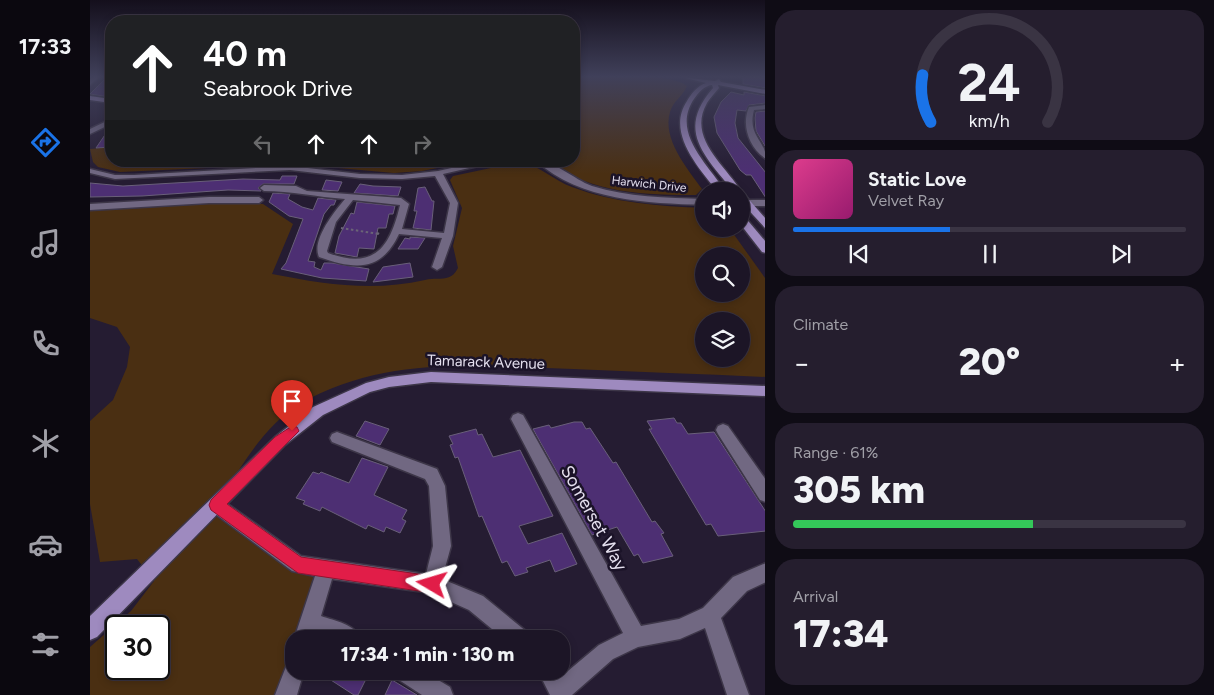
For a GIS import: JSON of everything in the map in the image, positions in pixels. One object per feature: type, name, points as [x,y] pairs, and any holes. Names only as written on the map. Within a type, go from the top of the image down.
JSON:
[{"type":"main road","points":[[685,109],[683,126],[691,150],[714,182]]},
{"type":"main road","points":[[699,109],[697,128],[706,151],[730,182]]},
{"type":"main road","points":[[750,209],[765,226]]},
{"type":"main road","points":[[750,230],[765,250]]},
{"type":"main road","name":"Tamarack Avenue","points":[[90,630],[280,441],[318,411],[366,388],[389,382],[431,377],[765,391]]},
{"type":"street","points":[[751,109],[748,129],[757,147],[765,157]]},
{"type":"street","points":[[90,124],[103,125]]},
{"type":"street","points":[[90,132],[103,125]]},
{"type":"street","points":[[90,171],[115,177],[134,177],[313,169],[380,177],[438,173],[467,167]]},
{"type":"street","name":"Harwich Drive","points":[[550,167],[569,179],[603,191],[661,200],[695,202]]},
{"type":"street","points":[[90,207],[191,201],[258,201],[270,170]]},
{"type":"street","points":[[437,267],[448,236],[454,203],[438,173]]},
{"type":"street","points":[[264,188],[296,189],[305,193],[317,192],[350,198],[401,201],[405,204],[403,219],[398,231],[374,260],[365,262],[323,255],[322,251],[331,222],[350,198]]},
{"type":"street","points":[[750,202],[765,203]]},
{"type":"street","points":[[398,231],[448,236]]},
{"type":"street","name":"Somerset Way","points":[[518,419],[636,637]]},
{"type":"street","points":[[723,430],[765,495]]},
{"type":"street","points":[[337,438],[431,474],[437,486],[442,546],[432,584]]},
{"type":"street","points":[[216,505],[298,565],[432,584],[476,603],[509,630]]},
{"type":"street","points":[[307,630],[326,570]]},
{"type":"street","points":[[553,680],[560,693],[606,652],[636,637],[680,630],[710,615],[740,584],[765,572]]},
{"type":"street","points":[[710,615],[738,695]]},
{"type":"street","points":[[286,695],[291,680]]},
{"type":"street","points":[[418,680],[442,695]]},
{"type":"path","points":[[341,228],[370,231],[379,234]]},
{"type":"shaded area","points":[[580,109],[671,109],[668,122],[673,143],[683,163],[697,182],[695,182],[695,195],[639,193],[601,186],[583,180],[559,167],[580,167]]},
{"type":"shaded area","points":[[105,148],[105,167],[228,167],[120,172],[98,167],[93,162],[90,149]]},
{"type":"shaded area","points":[[327,167],[442,167],[394,173]]},
{"type":"shaded area","points":[[496,167],[534,167],[566,184],[604,197],[654,205],[695,207],[695,237],[736,237],[743,247],[695,247],[695,302],[750,302],[750,257],[765,278],[765,377],[468,366],[433,367],[399,371],[365,377],[332,388],[300,404],[274,424],[243,463],[217,505],[298,565],[326,570],[307,630],[285,630],[285,680],[291,680],[286,695],[90,695],[90,647],[105,634],[105,680],[170,680],[170,615],[126,615],[154,581],[137,559],[100,562],[90,504],[90,421],[113,400],[127,367],[130,347],[117,327],[90,318],[90,211],[241,202],[263,204],[293,224],[272,274],[348,285],[386,286],[447,278],[455,273],[458,268],[453,246],[462,208],[450,180],[453,176]]},
{"type":"building","points":[[718,109],[747,109],[746,111],[737,110],[735,123],[738,138],[765,172],[765,196],[751,175],[746,175],[740,170],[717,133],[714,117]]},
{"type":"building","points":[[765,111],[765,146],[756,131],[756,112]]},
{"type":"building","points":[[105,135],[105,147],[96,148]]},
{"type":"building","points":[[282,176],[297,176],[294,184],[263,184],[258,188],[261,191],[228,190],[142,196],[90,197],[90,183],[123,186],[243,179],[280,180]]},
{"type":"building","points":[[326,180],[342,182],[338,191],[322,190]]},
{"type":"building","points":[[360,184],[401,187],[398,196],[354,193]]},
{"type":"building","points":[[425,187],[432,201],[434,201],[431,230],[413,228],[417,211],[414,211],[418,188]]},
{"type":"building","points":[[273,193],[290,194],[288,199],[302,207],[313,210],[318,198],[336,200],[334,205],[331,205],[324,214],[308,261],[315,262],[314,267],[321,270],[324,263],[369,269],[366,281],[322,278],[281,269],[286,263],[303,219],[289,216],[269,202]]},
{"type":"building","points":[[357,202],[395,206],[393,214],[389,214],[386,228],[378,228],[374,249],[359,248],[357,257],[335,253],[339,236],[351,213],[354,214]]},
{"type":"building","points":[[410,237],[425,238],[418,249],[398,249],[405,238],[410,239]]},
{"type":"building","points":[[410,263],[413,277],[373,282],[383,267]]},
{"type":"building","points":[[674,418],[677,423],[681,423],[688,434],[714,432],[765,510],[765,531],[718,536],[711,524],[706,525],[649,429],[652,429],[647,421]]},
{"type":"building","points":[[365,421],[389,429],[380,445],[356,436]]},
{"type":"building","points":[[574,422],[582,422],[586,429],[590,428],[613,463],[616,462],[652,522],[655,521],[664,533],[661,534],[673,556],[643,563],[638,554],[634,556],[617,527],[592,535],[533,429],[549,425],[551,428]]},
{"type":"building","points":[[476,429],[478,435],[482,434],[493,457],[520,450],[553,516],[519,526],[528,544],[562,533],[577,564],[555,572],[550,560],[526,568],[528,572],[515,576],[507,561],[502,563],[482,516],[479,517],[458,457],[455,458],[450,445],[453,444],[449,436]]},
{"type":"building","points":[[362,458],[388,467],[374,495],[407,510],[402,519],[406,521],[400,533],[386,527],[384,532],[368,525],[366,529],[322,507],[320,511],[303,504],[305,501],[296,498],[313,472],[319,474],[321,472],[349,483]]},
{"type":"building","points":[[331,680],[366,680],[358,695],[354,695]]},
{"type":"building","points":[[392,680],[417,695],[385,695]]},
{"type":"route","points":[[292,431],[216,505],[298,565],[432,584]]}]
